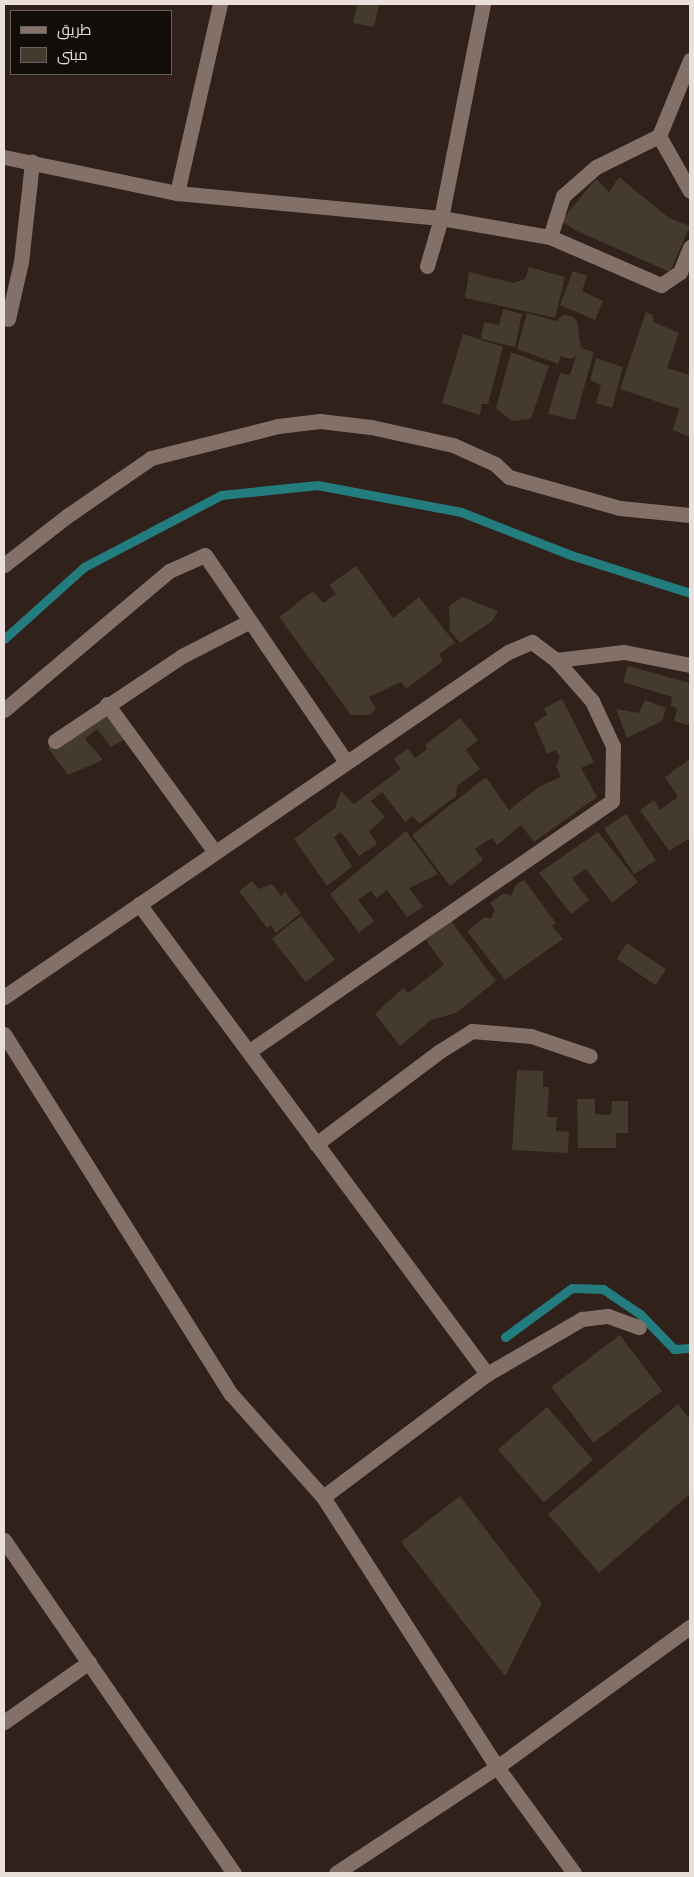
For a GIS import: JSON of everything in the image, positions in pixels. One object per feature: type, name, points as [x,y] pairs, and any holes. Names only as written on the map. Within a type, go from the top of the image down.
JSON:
[{"type":"street","points":[[177,192],[220,4]]},
{"type":"street","points":[[427,266],[441,218],[483,4]]},
{"type":"street","points":[[550,237],[563,196],[596,167],[659,136],[690,60]]},
{"type":"street","points":[[659,136],[690,192]]},
{"type":"street","points":[[4,157],[177,192],[441,218],[550,237],[661,285],[680,272],[690,247]]},
{"type":"street","points":[[8,319],[22,262],[32,162]]},
{"type":"street","points":[[4,565],[68,516],[150,458],[278,426],[320,421],[371,427],[453,445],[495,464],[509,477],[620,508],[690,515]]},
{"type":"street","points":[[4,710],[169,570],[205,555],[346,762]]},
{"type":"street","points":[[55,741],[107,704],[182,656],[250,621]]},
{"type":"street","points":[[4,997],[508,652],[532,642],[556,660],[592,701],[613,746],[612,801],[250,1051]]},
{"type":"street","points":[[556,660],[624,652],[690,665]]},
{"type":"street","points":[[107,704],[215,852]]},
{"type":"street","points":[[139,904],[250,1051],[316,1144],[487,1374]]},
{"type":"street","points":[[316,1144],[440,1051],[472,1031],[531,1036],[590,1056]]},
{"type":"street","points":[[4,1034],[232,1394],[323,1497],[497,1766],[574,1873]]},
{"type":"street","points":[[323,1497],[487,1374],[582,1319],[608,1316],[639,1327]]},
{"type":"street","points":[[4,1540],[234,1873]]},
{"type":"street","points":[[336,1873],[497,1766],[690,1627]]},
{"type":"street","points":[[4,1722],[89,1662]]},
{"type":"building","points":[[357,4],[379,4],[374,27],[353,23]]},
{"type":"building","points":[[619,177],[669,218],[690,226],[670,272],[575,230],[561,221],[596,179],[609,192]]},
{"type":"building","points":[[529,267],[565,277],[555,318],[465,298],[469,272],[513,283],[525,279]]},
{"type":"building","points":[[573,271],[587,276],[582,291],[603,301],[595,320],[560,305]]},
{"type":"building","points":[[503,309],[522,314],[515,347],[481,339],[484,322],[499,325]]},
{"type":"building","points":[[646,312],[653,315],[654,322],[679,333],[667,368],[690,375],[690,437],[673,430],[679,409],[620,389]]},
{"type":"building","points":[[527,313],[556,321],[563,315],[572,316],[577,321],[581,348],[594,352],[575,420],[548,414],[560,373],[570,375],[576,356],[571,359],[561,356],[558,364],[517,349]]},
{"type":"building","points":[[463,334],[503,347],[488,404],[482,404],[480,415],[442,403]]},
{"type":"building","points":[[511,352],[549,366],[531,419],[512,421],[496,408]]},
{"type":"building","points":[[596,358],[623,367],[612,408],[596,403],[601,385],[590,380]]},
{"type":"building","points":[[356,566],[393,618],[419,597],[455,643],[439,654],[443,661],[406,689],[401,682],[369,697],[376,709],[370,715],[351,715],[279,617],[313,591],[323,603],[336,594],[329,585]]},
{"type":"building","points":[[462,597],[498,611],[492,621],[460,643],[450,631],[449,606]]},
{"type":"building","points":[[628,666],[690,683],[690,723],[687,725],[674,721],[677,708],[671,706],[672,697],[623,682]]},
{"type":"building","points":[[562,699],[594,762],[581,768],[597,797],[534,842],[521,825],[497,845],[492,838],[475,849],[483,860],[450,886],[412,835],[486,777],[509,810],[540,786],[561,777],[556,766],[560,757],[556,750],[547,754],[534,723],[547,715],[544,708]]},
{"type":"building","points":[[645,700],[666,708],[662,721],[627,738],[616,709],[639,713]]},
{"type":"building","points":[[104,710],[127,738],[111,747],[97,729],[85,739],[103,760],[68,775],[48,748]]},
{"type":"building","points":[[460,718],[478,740],[466,750],[480,769],[457,786],[456,796],[419,824],[413,816],[405,822],[382,792],[371,801],[385,817],[369,831],[377,844],[359,856],[341,832],[334,837],[352,867],[327,886],[294,839],[335,808],[341,791],[354,804],[401,769],[394,759],[408,748],[415,758],[427,749],[425,745]]},
{"type":"building","points":[[690,759],[690,838],[669,851],[640,810],[654,800],[660,810],[678,797],[665,777]]},
{"type":"building","points":[[626,814],[656,860],[634,874],[604,828]]},
{"type":"building","points":[[406,831],[438,874],[409,888],[423,907],[407,917],[387,890],[376,898],[371,891],[358,900],[374,921],[359,933],[330,894]]},
{"type":"building","points":[[598,832],[638,882],[612,903],[586,869],[572,878],[589,900],[571,914],[539,873]]},
{"type":"building","points":[[524,880],[556,923],[552,926],[563,939],[505,980],[467,931],[485,917],[491,919],[495,910],[490,903],[504,893],[511,896],[516,885]]},
{"type":"building","points":[[252,881],[259,889],[272,884],[281,896],[285,892],[301,913],[276,933],[271,925],[267,928],[239,891]]},
{"type":"building","points":[[301,916],[335,959],[306,982],[272,939]]},
{"type":"building","points":[[451,921],[496,981],[456,1013],[431,1020],[400,1046],[375,1014],[403,988],[408,993],[444,965],[426,940]]},
{"type":"building","points":[[627,943],[666,969],[655,985],[616,959]]},
{"type":"building","points":[[517,1070],[543,1071],[543,1087],[549,1087],[547,1117],[557,1117],[556,1131],[569,1132],[568,1153],[512,1150]]},
{"type":"building","points":[[577,1099],[595,1099],[595,1114],[611,1115],[612,1101],[628,1101],[628,1133],[616,1133],[616,1148],[578,1148]]},
{"type":"building","points":[[620,1335],[662,1391],[593,1443],[551,1387]]},
{"type":"building","points":[[678,1404],[690,1419],[690,1494],[599,1573],[548,1514]]},
{"type":"building","points":[[547,1407],[593,1460],[544,1502],[498,1450]]},
{"type":"building","points":[[460,1496],[542,1603],[505,1676],[401,1542]]},
{"type":"waterway","points":[[4,639],[84,567],[221,495],[317,485],[461,512],[571,555],[690,593]]},
{"type":"waterway","points":[[505,1337],[572,1288],[603,1289],[640,1314],[674,1349],[690,1348]]}]
